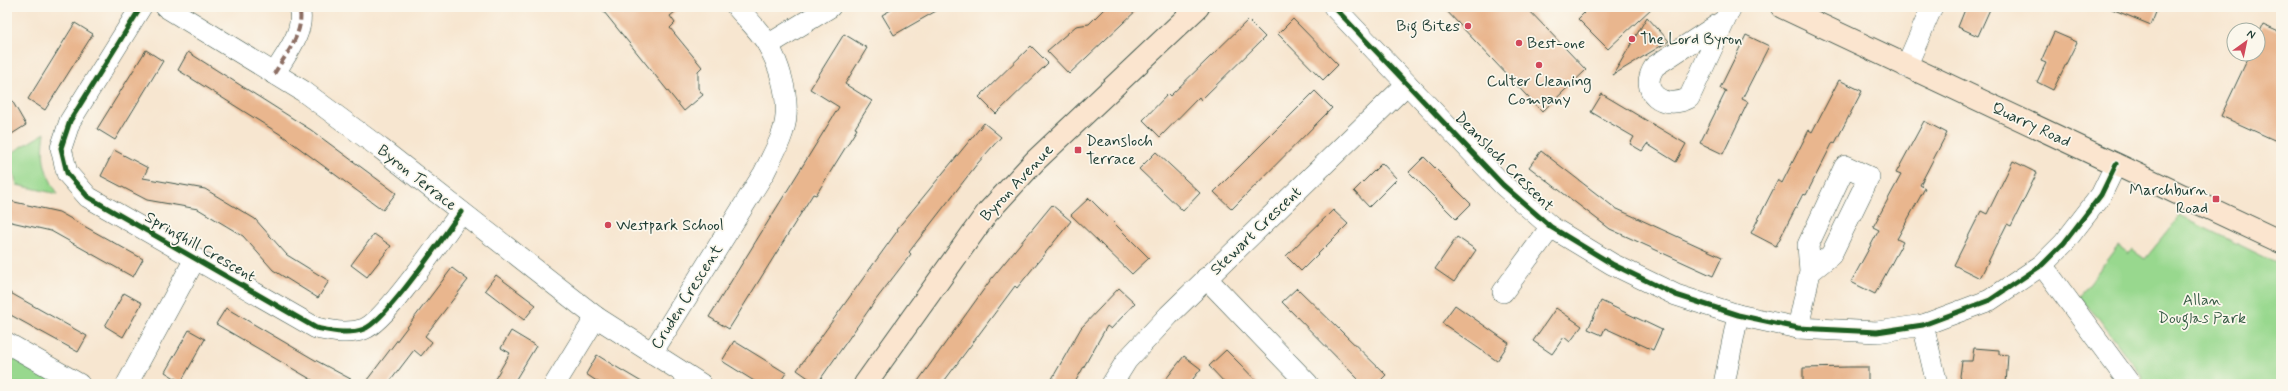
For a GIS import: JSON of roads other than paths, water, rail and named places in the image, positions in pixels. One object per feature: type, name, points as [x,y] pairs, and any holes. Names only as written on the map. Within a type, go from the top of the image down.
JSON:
[{"type":"street","name":"Springhill Crescent","points":[[141,7],[70,121],[61,148],[67,173],[88,197],[316,328],[341,333],[364,329],[383,315],[461,212]]},
{"type":"street","name":"Byron Terrace","points":[[166,7],[303,91],[596,317],[701,384]]},
{"type":"street","points":[[274,74],[295,39],[300,25],[299,7]]},
{"type":"street","name":"Cruden Crescent","points":[[652,353],[764,173],[779,143],[786,116],[784,90],[778,67],[768,45],[737,7]]},
{"type":"street","points":[[768,45],[830,7]]},
{"type":"street","name":"Byron Avenue","points":[[865,384],[987,213],[1035,160],[1198,7]]},
{"type":"street","name":"Deansloch Crescent","points":[[1334,7],[1503,185],[1552,227],[1612,264],[1676,295],[1738,315],[1798,328],[1877,332],[1923,325],[1990,300],[2042,265],[2083,220],[2101,195],[2116,164]]},
{"type":"street","name":"Quarry Road","points":[[1782,7],[1906,67],[2281,242]]},
{"type":"street","points":[[1906,67],[1932,7]]},
{"type":"street","name":"Stewart Crescent","points":[[1112,384],[1127,360],[1206,278],[1407,84]]},
{"type":"street","name":"Deansloch Crescent","points":[[1503,292],[1552,227]]},
{"type":"street","name":"Springhill Crescent","points":[[127,384],[195,259]]},
{"type":"street","points":[[2042,265],[2130,384]]},
{"type":"street","points":[[1798,328],[1810,272]]},
{"type":"street","points":[[1206,278],[1308,384]]},
{"type":"street","points":[[1724,384],[1738,315]]},
{"type":"street","points":[[555,384],[596,317]]},
{"type":"street","points":[[1923,325],[1936,384]]},
{"type":"street","points":[[7,343],[79,384]]},
{"type":"place","name":"Big Bites","points":[[1468,26]]},
{"type":"place","name":"The Lord Byron","points":[[1632,39]]},
{"type":"place","name":"Best-one","points":[[1519,43]]},
{"type":"place","name":"Culter Cleaning Company","points":[[1539,65]]},
{"type":"place","name":"Deansloch Terrace","points":[[1078,150]]},
{"type":"place","name":"Marchburn Road","points":[[2216,199]]},
{"type":"place","name":"Westpark School","points":[[608,225]]},
{"type":"park label","name":"Allan Douglas Park","points":[[2202,309]]}]
